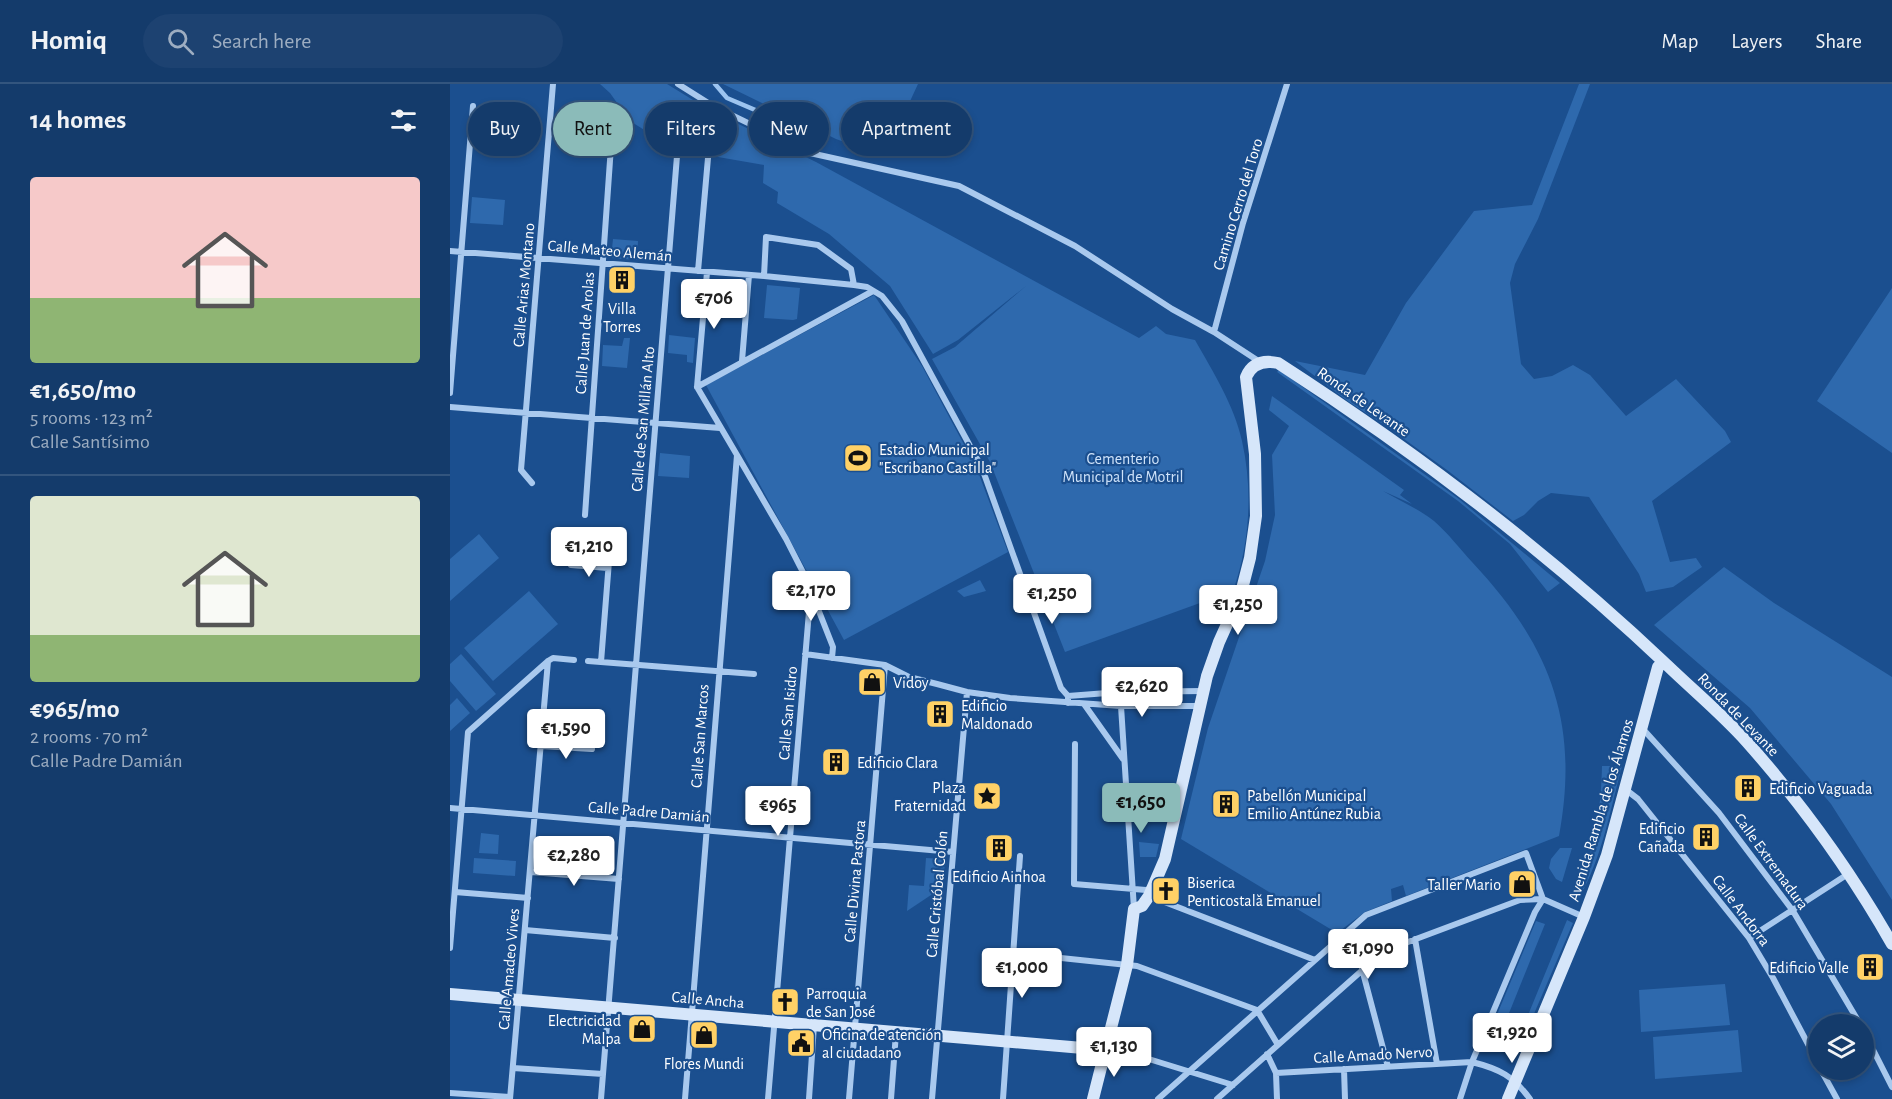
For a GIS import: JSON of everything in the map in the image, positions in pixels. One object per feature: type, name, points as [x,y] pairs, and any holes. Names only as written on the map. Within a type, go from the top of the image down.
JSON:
[{"type":"main road","name":"Ronda de Levante","points":[[1260,363],[1270,361],[1278,363],[1405,450],[1520,536],[1631,630],[1745,740],[1800,804],[1848,873],[1892,944]]},
{"type":"main road","points":[[1093,1099],[1127,965],[1134,909],[1142,906],[1151,892],[1165,859],[1204,691],[1219,642],[1241,593],[1250,558],[1256,516],[1255,454],[1246,377],[1250,368],[1260,363]]},
{"type":"main road","name":"Avenida Rambla de los Álamos","points":[[1508,1099],[1584,917],[1607,855],[1658,667],[1663,662]]},
{"type":"main road","name":"Calle Ancha","points":[[450,994],[1106,1050]]},
{"type":"street","name":"Calle Arias Montano","points":[[532,483],[521,470],[553,84]]},
{"type":"street","name":"Ronda de Levante","points":[[678,84],[713,106],[810,153],[959,186],[1075,246],[1260,363]]},
{"type":"street","name":"Camino Cerro del Toro","points":[[1214,333],[1243,223],[1287,84]]},
{"type":"street","points":[[450,393],[469,156]]},
{"type":"street","name":"Calle Juan de Arolas","points":[[585,515],[610,156]]},
{"type":"street","name":"Calle de San Millán Alto","points":[[601,1099],[677,156]]},
{"type":"street","points":[[699,271],[708,158]]},
{"type":"street","points":[[764,276],[766,237],[818,245],[851,269],[854,285]]},
{"type":"street","name":"Calle Mateo Alemán","points":[[450,251],[764,276],[854,285],[867,287],[873,291]]},
{"type":"street","points":[[707,272],[697,387],[786,539],[811,588],[833,647],[832,658]]},
{"type":"street","points":[[742,361],[749,275]]},
{"type":"street","points":[[697,387],[873,291],[882,296],[902,321],[982,468],[1013,549],[1061,688],[1068,700],[1084,704],[1121,706],[1201,706]]},
{"type":"street","points":[[450,407],[720,428]]},
{"type":"street","name":"Calle San Marcos","points":[[685,1099],[736,455]]},
{"type":"street","points":[[601,662],[611,536]]},
{"type":"street","points":[[572,565],[608,568]]},
{"type":"street","name":"Calle San Isidro","points":[[768,1099],[811,588]]},
{"type":"street","points":[[806,654],[885,666],[909,677],[967,692],[1010,698],[1068,700],[1120,692],[1204,691]]},
{"type":"street","points":[[450,948],[468,732],[548,661],[554,658],[574,660]]},
{"type":"street","name":"Calle Amadeo Vives","points":[[510,1098],[548,661]]},
{"type":"street","points":[[588,661],[753,674]]},
{"type":"street","name":"Calle Divina Pastora","points":[[849,1099],[885,666]]},
{"type":"street","name":"Calle Cristóbal Colón","points":[[932,1099],[967,692]]},
{"type":"street","points":[[1084,704],[1124,760]]},
{"type":"street","points":[[1121,706],[1134,909]]},
{"type":"street","name":"Calle Extremadura","points":[[1642,727],[1719,813],[1793,911],[1854,1014]]},
{"type":"street","points":[[1075,744],[1074,884],[1146,890],[1315,960]]},
{"type":"street","points":[[541,746],[592,749]]},
{"type":"street","name":"Calle Andorra","points":[[1624,789],[1638,799],[1749,938],[1808,1044]]},
{"type":"street","name":"Calle Padre Damián","points":[[450,808],[953,852]]},
{"type":"street","points":[[1158,1099],[1366,915],[1526,853],[1543,899]]},
{"type":"street","points":[[1003,1099],[1020,856]]},
{"type":"street","points":[[531,872],[619,879]]},
{"type":"street","points":[[1749,938],[1848,873]]},
{"type":"street","points":[[455,892],[528,898]]},
{"type":"street","points":[[1460,1099],[1472,1062],[1535,912],[1543,899]]},
{"type":"street","points":[[1216,1099],[1384,951],[1520,900],[1543,899],[1584,917]]},
{"type":"street","points":[[525,930],[615,938]]},
{"type":"street","points":[[1415,939],[1437,1064]]},
{"type":"street","points":[[1013,953],[1137,966],[1257,1010],[1278,1045]]},
{"type":"street","points":[[1362,969],[1388,1067]]},
{"type":"street","points":[[809,1099],[814,1025]]},
{"type":"street","points":[[891,1099],[896,1033]]},
{"type":"street","points":[[1106,1050],[1126,1052],[1233,1085]]},
{"type":"street","points":[[1874,1052],[1892,1087]]},
{"type":"street","points":[[1267,1054],[1276,1073],[1277,1099]]},
{"type":"street","name":"Calle Amado Nervo","points":[[1276,1073],[1472,1062],[1494,1067],[1515,1081],[1530,1099]]},
{"type":"street","points":[[513,1068],[603,1074]]},
{"type":"street","points":[[1344,1069],[1345,1099]]},
{"type":"street","points":[[1827,1080],[1837,1099]]},
{"type":"street","points":[[450,1093],[510,1098]]},
{"type":"green space","name":"Cementerio Municipal de Motril","points":[[600,84],[667,84],[696,102],[645,102],[645,130],[633,123],[633,102],[616,102]]},
{"type":"green space","points":[[723,84],[918,84],[910,102],[841,102],[841,141],[829,136],[829,102],[760,102]]},
{"type":"green space","points":[[1579,84],[1590,84],[1538,219],[1515,264],[1510,283],[1521,364],[1534,379],[1552,376],[1573,365],[1590,375],[1626,416],[1676,379],[1725,431],[1731,442],[1652,501],[1670,562],[1696,558],[1702,567],[1673,587],[1646,592],[1639,574],[1589,497],[1551,493],[1513,521],[1447,470],[1349,402],[1295,361],[1365,375],[1406,303],[1474,211],[1532,205]]},
{"type":"green space","name":"Cementerio Municipal de Motril","points":[[737,123],[749,129],[749,156],[804,156],[1139,338],[1156,326],[1166,334],[1195,340],[1234,415],[1242,441],[1248,478],[1246,535],[1233,591],[1065,652],[990,462],[932,359],[955,347],[1026,286],[958,340],[933,354],[890,286],[829,234],[777,203],[778,192],[763,183],[764,165],[716,156],[737,156]]},
{"type":"green space","points":[[472,197],[505,200],[503,225],[470,223]]},
{"type":"green space","points":[[613,239],[638,241],[637,260],[611,258]]},
{"type":"green space","points":[[767,285],[800,288],[797,319],[764,318]]},
{"type":"green space","points":[[1892,288],[1892,453],[1817,401]]},
{"type":"green space","name":"Estadio Municipal \"Escribano Castilla\"","points":[[874,295],[922,366],[977,469],[1008,552],[844,640],[706,385]]},
{"type":"green space","points":[[669,335],[695,338],[693,363],[687,362],[687,355],[668,353]]},
{"type":"green space","points":[[624,338],[630,338],[627,368],[602,366],[603,345],[622,346]]},
{"type":"green space","points":[[1279,370],[1459,499],[1560,583],[1548,592],[1510,544],[1458,501],[1277,372]]},
{"type":"green space","points":[[1272,396],[1404,490],[1400,495],[1412,504],[1383,491],[1428,517],[1454,541],[1499,593],[1521,624],[1539,655],[1553,687],[1561,721],[1565,757],[1564,795],[1559,836],[1406,896],[1403,885],[1391,889],[1392,901],[1365,912],[1337,933],[1181,839],[1208,728],[1265,561],[1275,515],[1272,455],[1289,426],[1269,410]]},
{"type":"green space","points":[[660,453],[690,456],[689,478],[658,476]]},
{"type":"green space","points":[[479,534],[499,558],[450,601],[450,559]]},
{"type":"green space","points":[[1724,567],[1774,603],[1892,677],[1892,900],[1831,804],[1750,708],[1654,625]]},
{"type":"green space","points":[[980,580],[986,591],[964,597],[957,591]]},
{"type":"green space","points":[[529,591],[558,624],[493,681],[464,648]]},
{"type":"green space","points":[[461,654],[496,694],[476,711],[450,681],[450,664]]},
{"type":"green space","points":[[457,698],[470,713],[450,731],[450,705]]},
{"type":"green space","points":[[1602,766],[1622,766],[1600,851],[1579,898],[1576,897],[1587,864],[1598,817]]},
{"type":"green space","points":[[481,833],[499,835],[498,854],[479,853]]},
{"type":"green space","points":[[1139,842],[1159,844],[1156,857],[1140,857]]},
{"type":"green space","points":[[1560,848],[1572,848],[1562,882],[1556,879],[1549,868],[1551,859]]},
{"type":"green space","points":[[474,858],[516,861],[515,876],[473,873]]},
{"type":"green space","points":[[926,858],[945,859],[943,887],[907,911],[909,885],[924,886]]},
{"type":"green space","points":[[1567,920],[1573,923],[1521,1044],[1517,1042]]},
{"type":"green space","points":[[1536,921],[1545,924],[1499,1038],[1489,1034]]},
{"type":"green space","points":[[1725,984],[1730,1025],[1641,1032],[1639,990]]},
{"type":"green space","points":[[1738,1030],[1742,1072],[1655,1079],[1653,1037]]},
{"type":"waterway","points":[[715,84],[727,98],[749,107]]},
{"type":"place","name":"Villa Torres","points":[[622,280]]},
{"type":"place","name":"Estadio Municipal \"Escribano Castilla\"","points":[[858,458]]},
{"type":"place","name":"Vidoy","points":[[872,682]]},
{"type":"place","name":"Edificio Maldonado","points":[[940,714]]},
{"type":"place","name":"Edificio Clara","points":[[836,762]]},
{"type":"place","name":"Edificio Vaguada","points":[[1748,788]]},
{"type":"place","name":"Plaza Fraternidad","points":[[987,796]]},
{"type":"place","name":"Pabellón Municipal Emilio Antúnez Rubia","points":[[1226,804]]},
{"type":"place","name":"Edificio Cañada","points":[[1706,837]]},
{"type":"place","name":"Edificio Ainhoa","points":[[999,848]]},
{"type":"place","name":"Taller Mario","points":[[1522,884]]},
{"type":"place","name":"Biserica Penticostală Emanuel","points":[[1166,891]]},
{"type":"place","name":"Edificio Valle","points":[[1870,967]]},
{"type":"place","name":"Parroquia de San José","points":[[785,1002]]},
{"type":"place","name":"Electricidad Malpa","points":[[642,1029]]},
{"type":"place","name":"Flores Mundi","points":[[704,1035]]},
{"type":"place","name":"Oficina de atención al ciudadano","points":[[801,1043]]}]
